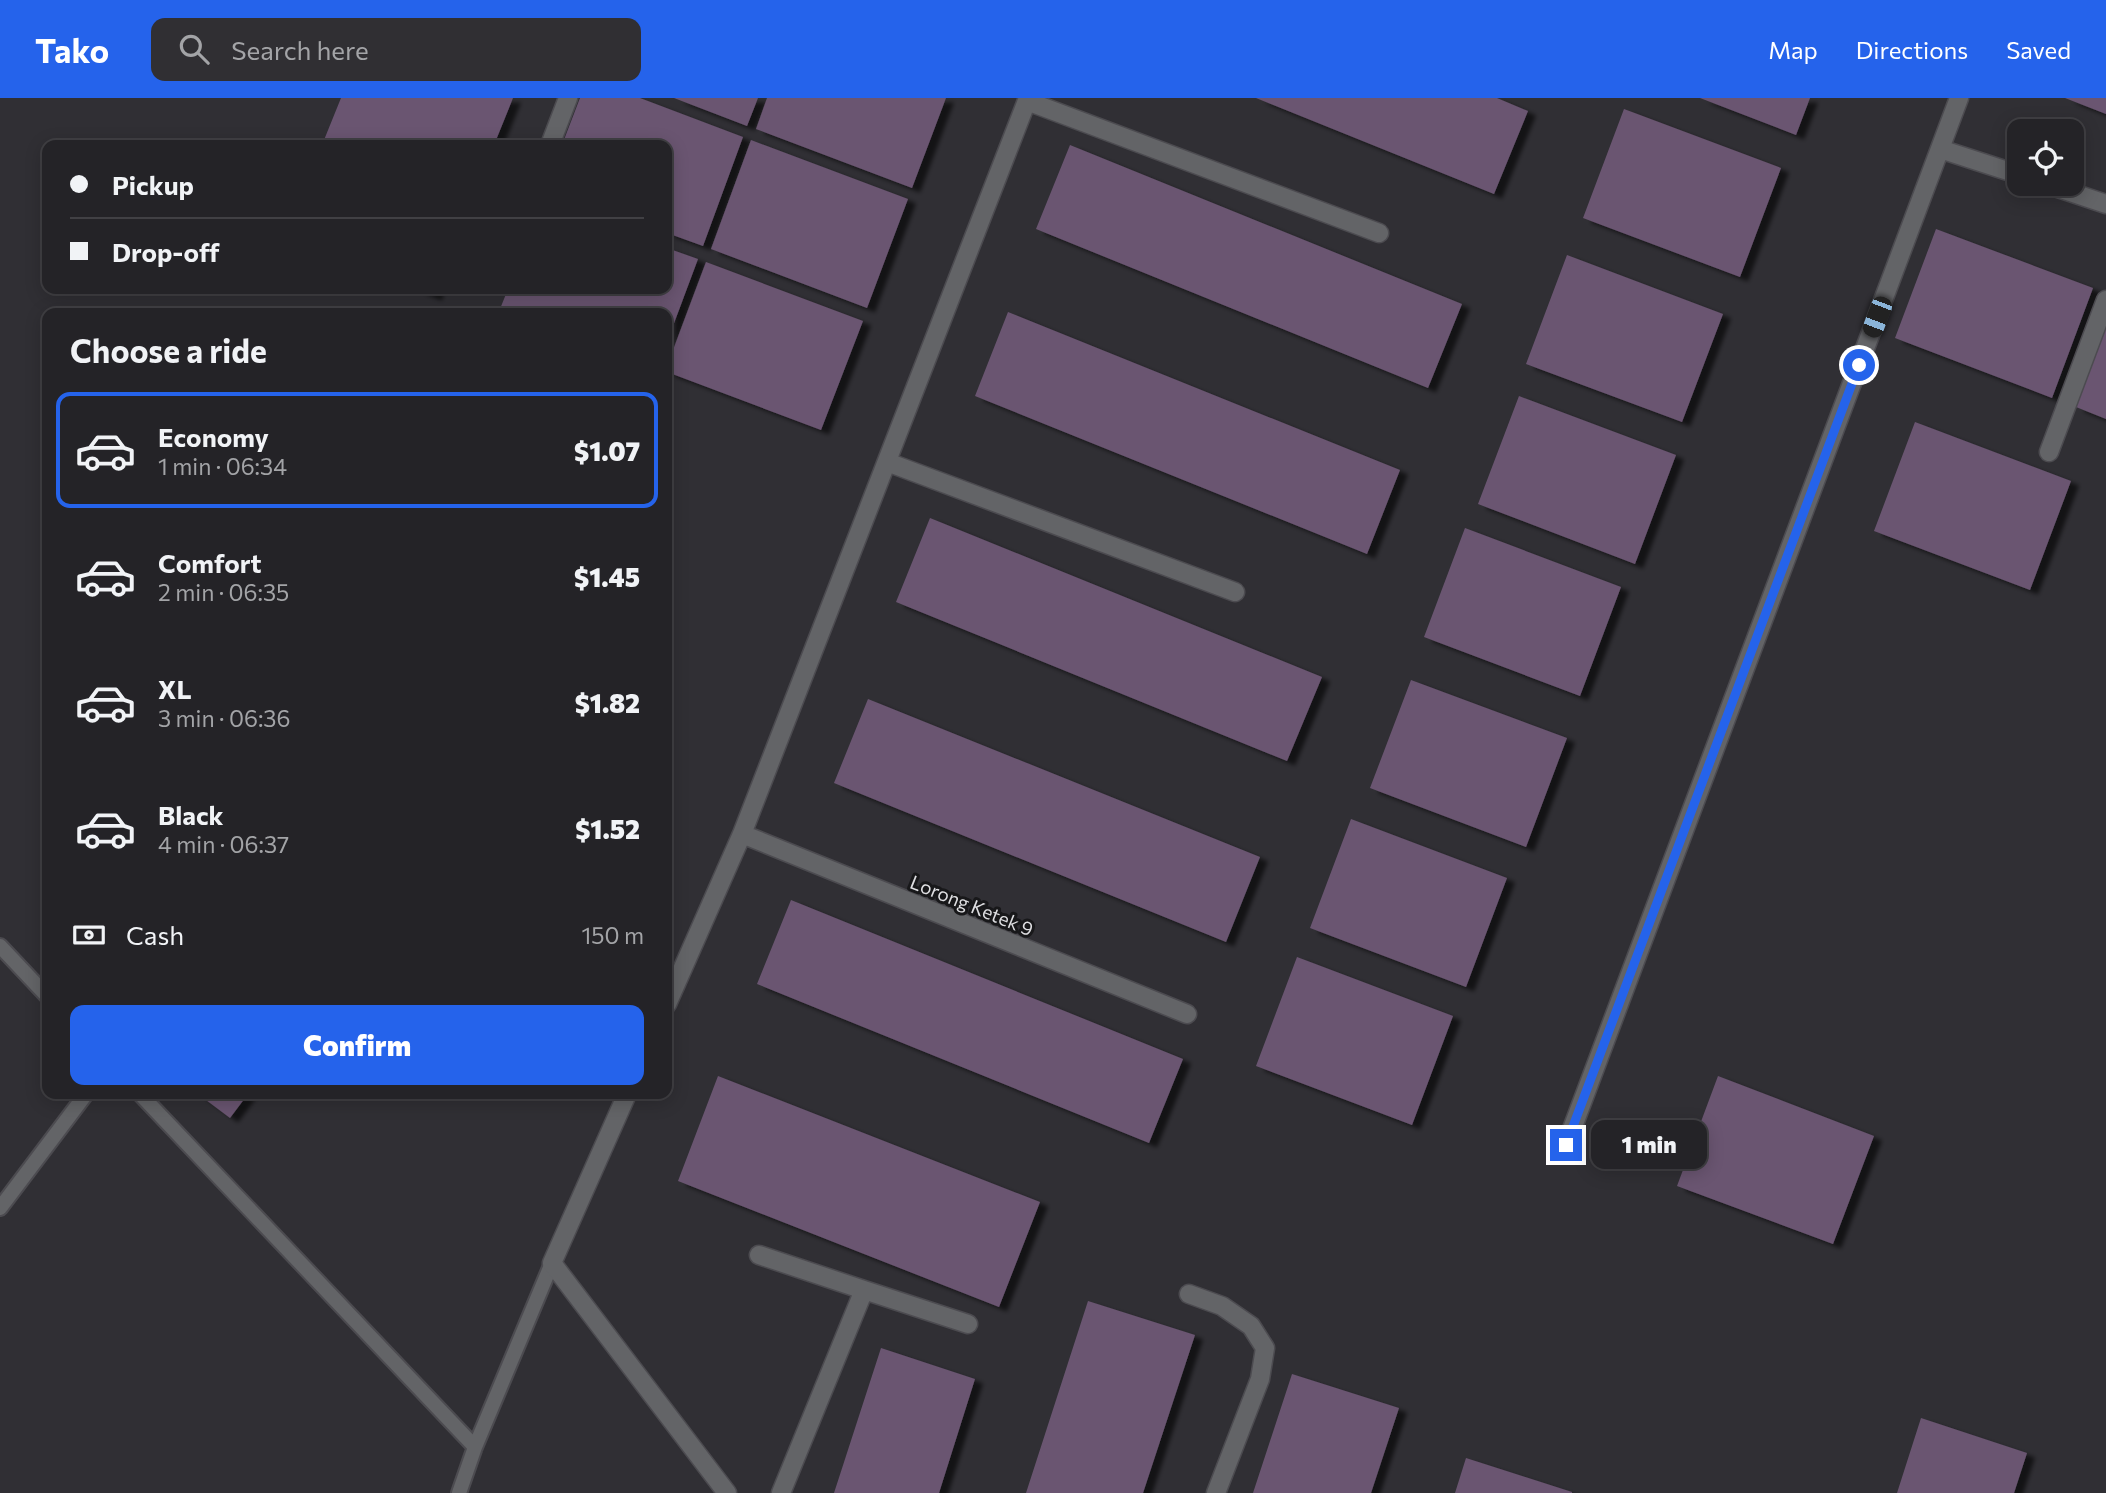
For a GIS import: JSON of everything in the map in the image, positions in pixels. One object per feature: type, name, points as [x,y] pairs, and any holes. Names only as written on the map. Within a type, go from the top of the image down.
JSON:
[{"type":"street","points":[[552,140],[568,98]]},
{"type":"street","points":[[1566,1145],[1959,98]]},
{"type":"street","points":[[672,993],[742,834],[1027,99],[1380,233]]},
{"type":"street","points":[[1940,149],[2007,171]]},
{"type":"street","points":[[2082,196],[2106,204]]},
{"type":"street","points":[[2049,452],[2106,300]]},
{"type":"street","points":[[887,462],[1236,592]]},
{"type":"street","name":"Lorong Ketek 9","points":[[742,834],[1187,1014]]},
{"type":"street","points":[[625,1099],[552,1264],[727,1493]]},
{"type":"street","points":[[759,1255],[968,1324]]},
{"type":"street","points":[[781,1493],[864,1290]]},
{"type":"street","points":[[1189,1294],[1222,1306],[1251,1325],[1265,1348],[1260,1379],[1216,1493]]},
{"type":"lane","points":[[0,946],[42,991]]},
{"type":"lane","points":[[0,1209],[82,1099]]},
{"type":"lane","points":[[145,1099],[475,1447]]},
{"type":"lane","points":[[459,1493],[475,1447],[552,1264]]},
{"type":"building","points":[[341,98],[513,98],[496,140],[324,140]]},
{"type":"building","points":[[580,98],[640,98],[743,137],[703,246],[672,235],[672,140],[564,140]]},
{"type":"building","points":[[674,98],[758,98],[747,126]]},
{"type":"building","points":[[767,98],[946,98],[912,188],[756,129]]},
{"type":"building","points":[[1256,98],[1497,98],[1528,111],[1494,194]]},
{"type":"building","points":[[1700,98],[1810,98],[1796,135]]},
{"type":"building","points":[[2065,98],[2106,98],[2106,114]]},
{"type":"building","points":[[1624,109],[1781,168],[1740,277],[1583,218]]},
{"type":"building","points":[[751,140],[908,199],[867,308],[711,249]]},
{"type":"building","points":[[1070,145],[1462,304],[1428,388],[1036,229]]},
{"type":"building","points":[[1936,229],[2093,288],[2052,398],[1895,338]]},
{"type":"building","points":[[672,250],[698,259],[672,329],[672,308],[500,308],[506,294],[672,294]]},
{"type":"building","points":[[1567,255],[1723,314],[1682,422],[1526,364]]},
{"type":"building","points":[[706,262],[863,321],[821,430],[672,374],[672,353]]},
{"type":"building","points":[[1008,312],[1400,470],[1367,554],[975,396]]},
{"type":"building","points":[[2106,327],[2106,419],[2076,407]]},
{"type":"building","points":[[1519,396],[1676,455],[1635,564],[1478,504]]},
{"type":"building","points":[[1915,422],[2071,481],[2030,590],[1874,531]]},
{"type":"building","points":[[930,518],[1322,677],[1287,761],[896,602]]},
{"type":"building","points":[[1465,528],[1621,587],[1580,696],[1424,637]]},
{"type":"building","points":[[1411,680],[1567,738],[1526,847],[1370,788]]},
{"type":"building","points":[[868,699],[1260,857],[1226,942],[834,783]]},
{"type":"building","points":[[1351,819],[1507,878],[1466,987],[1310,928]]},
{"type":"building","points":[[791,900],[1183,1059],[1149,1143],[757,984]]},
{"type":"building","points":[[1297,957],[1453,1016],[1412,1125],[1256,1066]]},
{"type":"building","points":[[718,1076],[1040,1202],[999,1307],[678,1181]]},
{"type":"building","points":[[1718,1076],[1874,1136],[1833,1244],[1677,1186]]},
{"type":"building","points":[[205,1099],[244,1099],[230,1118]]},
{"type":"building","points":[[1088,1301],[1195,1335],[1143,1493],[1026,1493]]},
{"type":"building","points":[[881,1348],[975,1379],[939,1493],[834,1493]]},
{"type":"building","points":[[1292,1374],[1399,1408],[1371,1493],[1253,1493]]},
{"type":"building","points":[[1921,1418],[2027,1453],[2014,1493],[1897,1493]]},
{"type":"building","points":[[1466,1458],[1572,1492],[1572,1493],[1455,1493]]},
{"type":"route","points":[[1566,1145],[1859,365]]}]
